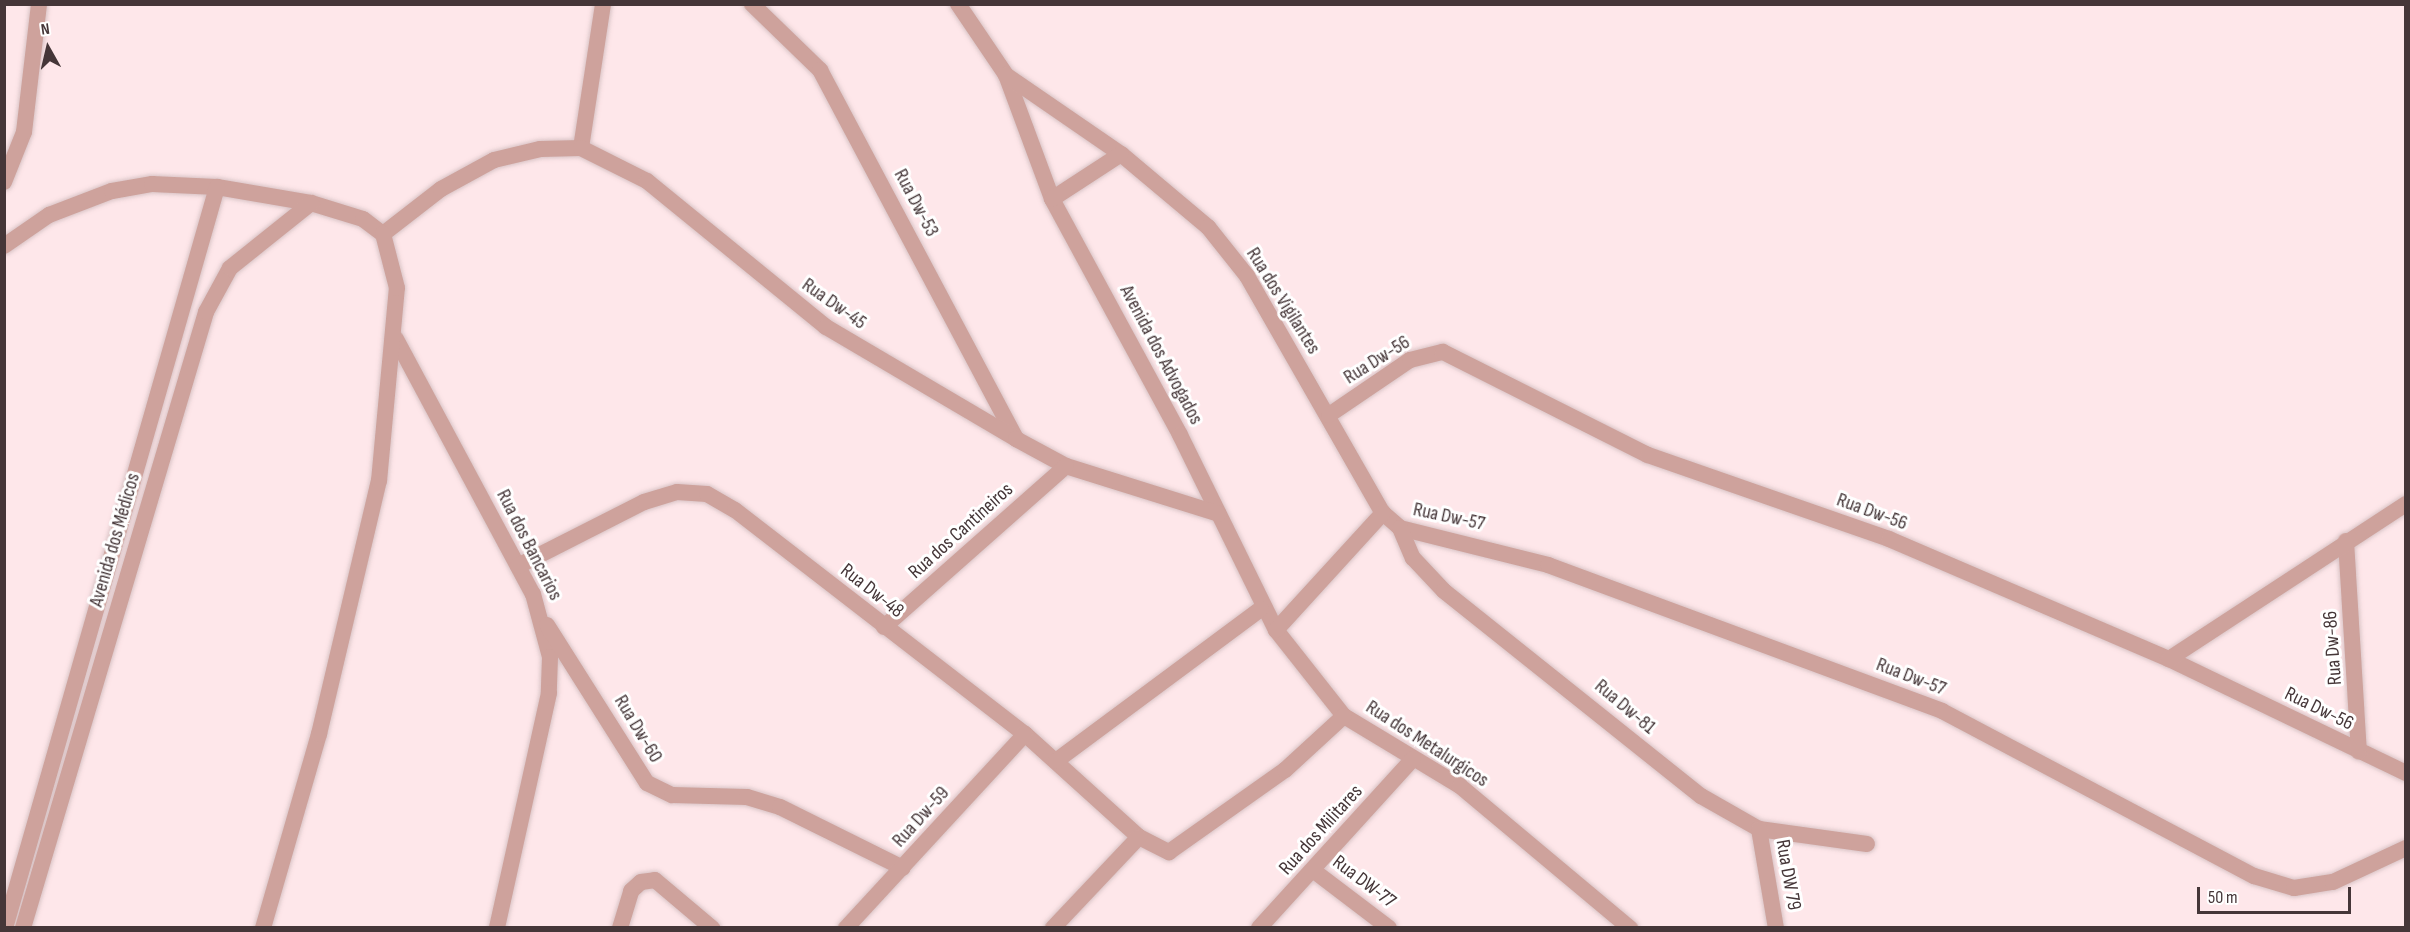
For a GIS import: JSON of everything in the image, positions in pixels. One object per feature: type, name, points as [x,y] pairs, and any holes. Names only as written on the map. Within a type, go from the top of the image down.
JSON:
[{"type":"street","points":[[4,182],[24,132],[39,4]]},
{"type":"street","points":[[383,234],[441,189],[494,160],[540,149],[581,148],[603,4]]},
{"type":"street","name":"Avenida dos Advogados","points":[[958,4],[1006,75],[1052,199],[1219,514],[1261,609],[1344,716]]},
{"type":"street","name":"Rua Dw-53","points":[[753,5],[820,70],[1016,439]]},
{"type":"street","name":"Rua dos Vigilantes","points":[[1006,75],[1121,154],[1208,227],[1247,276],[1329,415],[1383,513]]},
{"type":"street","name":"Rua Dw-45","points":[[581,148],[647,180],[826,327],[1016,439],[1066,466],[1219,514]]},
{"type":"street","points":[[1052,199],[1121,154]]},
{"type":"street","points":[[4,246],[49,215],[112,191],[152,184],[217,187],[311,203],[363,219],[383,234],[397,288],[396,339],[379,481],[319,734],[263,927]]},
{"type":"street","name":"Avenida dos Médicos","points":[[5,927],[96,605],[158,400],[217,187]]},
{"type":"street","name":"Avenida dos Médicos","points":[[23,927],[177,405],[217,286],[246,252],[311,203]]},
{"type":"street","name":"Rua dos Bancarios","points":[[396,339],[518,566],[542,618],[550,657],[549,693],[497,927]]},
{"type":"street","name":"Rua Dw-56","points":[[1329,415],[1410,360],[1443,352],[1648,455],[1889,539],[2169,658],[2406,773]]},
{"type":"street","points":[[158,400],[177,405]]},
{"type":"street","name":"Rua dos Cantineiros","points":[[884,627],[1066,466]]},
{"type":"street","name":"Rua Dw-48","points":[[518,566],[644,502],[677,492],[706,494],[735,510],[1025,734],[1140,837],[1169,852]]},
{"type":"street","points":[[2169,658],[2406,504]]},
{"type":"street","points":[[1276,630],[1383,513]]},
{"type":"street","name":"Rua Dw-57","points":[[1383,513],[1400,528],[1548,565],[1942,711],[2254,876],[2294,888],[2333,882],[2406,848]]},
{"type":"street","name":"Rua Dw-81","points":[[1400,528],[1413,558],[1444,591],[1701,796],[1759,829],[1867,844]]},
{"type":"street","name":"Rua Dw-86","points":[[2346,541],[2359,752]]},
{"type":"street","points":[[96,605],[116,612]]},
{"type":"street","points":[[1056,761],[1261,609]]},
{"type":"street","name":"Rua Dw-60","points":[[542,618],[647,783],[672,795],[747,797],[780,807],[903,868]]},
{"type":"street","name":"Rua dos Metalurgicos","points":[[1169,852],[1285,770],[1344,716],[1460,786],[1630,927]]},
{"type":"street","name":"Rua Dw-59","points":[[846,927],[1025,734]]},
{"type":"street","name":"Rua dos Militares","points":[[1258,927],[1314,871],[1413,759]]},
{"type":"street","name":"Rua DW 79","points":[[1759,829],[1776,927]]},
{"type":"street","points":[[1053,927],[1140,837]]},
{"type":"street","name":"Rua DW-77","points":[[1314,871],[1389,927]]},
{"type":"street","points":[[620,927],[631,891],[641,882],[655,880],[712,927]]}]
